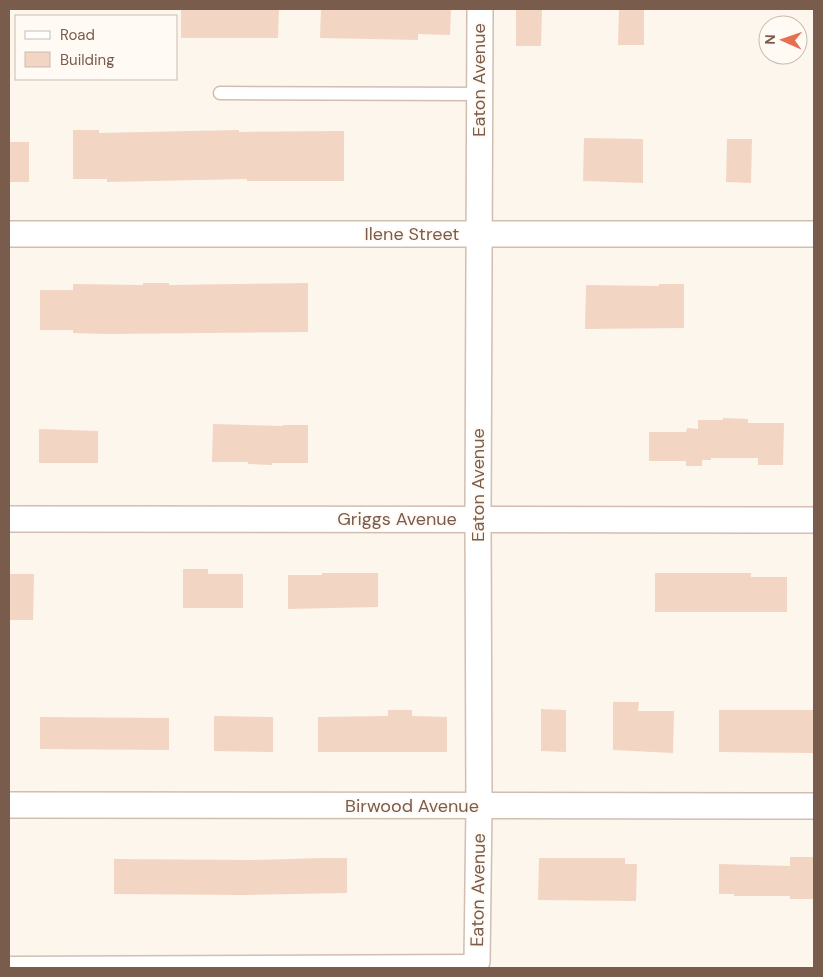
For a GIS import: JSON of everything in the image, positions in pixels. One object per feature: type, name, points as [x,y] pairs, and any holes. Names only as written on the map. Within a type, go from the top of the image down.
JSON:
[{"type":"street","name":"Eaton Avenue","points":[[477,961],[479,807],[480,9]]},
{"type":"street","name":"Ilene Street","points":[[9,234],[814,234]]},
{"type":"street","name":"Griggs Avenue","points":[[9,519],[814,520]]},
{"type":"street","name":"Birwood Avenue","points":[[9,806],[814,806]]},
{"type":"lane","points":[[220,94],[479,94]]},
{"type":"lane","points":[[9,963],[477,961]]},
{"type":"building","points":[[181,9],[279,9],[278,38],[181,38]]},
{"type":"building","points":[[321,9],[451,9],[450,35],[418,34],[418,40],[320,38]]},
{"type":"building","points":[[516,9],[542,9],[541,46],[516,46]]},
{"type":"building","points":[[619,9],[644,9],[644,45],[618,45]]},
{"type":"building","points":[[73,130],[99,130],[99,133],[239,130],[239,132],[344,131],[344,181],[247,181],[247,179],[107,182],[107,179],[73,179]]},
{"type":"building","points":[[584,138],[643,139],[643,183],[583,181]]},
{"type":"building","points":[[727,139],[752,139],[751,183],[726,182]]},
{"type":"building","points":[[9,142],[29,142],[29,182],[9,182]]},
{"type":"building","points":[[143,283],[169,283],[169,285],[308,283],[308,332],[107,334],[73,333],[73,330],[40,330],[40,290],[73,290],[73,284],[143,285]]},
{"type":"building","points":[[659,284],[684,284],[684,328],[585,329],[586,285],[659,286]]},
{"type":"building","points":[[723,418],[748,419],[748,423],[784,423],[783,465],[758,465],[758,458],[711,458],[711,460],[702,460],[702,466],[686,466],[686,461],[649,461],[649,432],[686,432],[687,428],[698,429],[698,420],[723,420]]},
{"type":"building","points":[[213,424],[308,425],[308,463],[272,463],[272,465],[248,464],[248,462],[212,462]]},
{"type":"building","points":[[39,429],[98,431],[98,463],[39,463]]},
{"type":"building","points":[[183,569],[208,569],[208,574],[243,574],[243,608],[183,608]]},
{"type":"building","points":[[322,573],[378,573],[378,607],[288,609],[288,575],[322,575]]},
{"type":"building","points":[[655,573],[751,573],[751,577],[787,577],[787,612],[655,612]]},
{"type":"building","points":[[9,574],[34,574],[33,620],[9,620]]},
{"type":"building","points":[[613,702],[639,702],[638,711],[674,711],[673,753],[613,750]]},
{"type":"building","points":[[541,709],[566,710],[566,752],[541,751]]},
{"type":"building","points":[[388,710],[412,710],[412,716],[447,717],[447,752],[318,752],[318,717],[388,716]]},
{"type":"building","points":[[719,710],[814,710],[814,753],[719,752]]},
{"type":"building","points":[[214,716],[273,717],[273,752],[214,751]]},
{"type":"building","points":[[40,717],[169,718],[169,750],[40,749]]},
{"type":"building","points":[[790,857],[814,857],[814,899],[790,899],[790,896],[734,896],[734,894],[719,894],[719,864],[790,866]]},
{"type":"building","points":[[347,858],[347,893],[243,895],[114,894],[114,859],[254,860]]},
{"type":"building","points":[[539,858],[625,858],[625,864],[637,864],[636,901],[538,900]]}]
